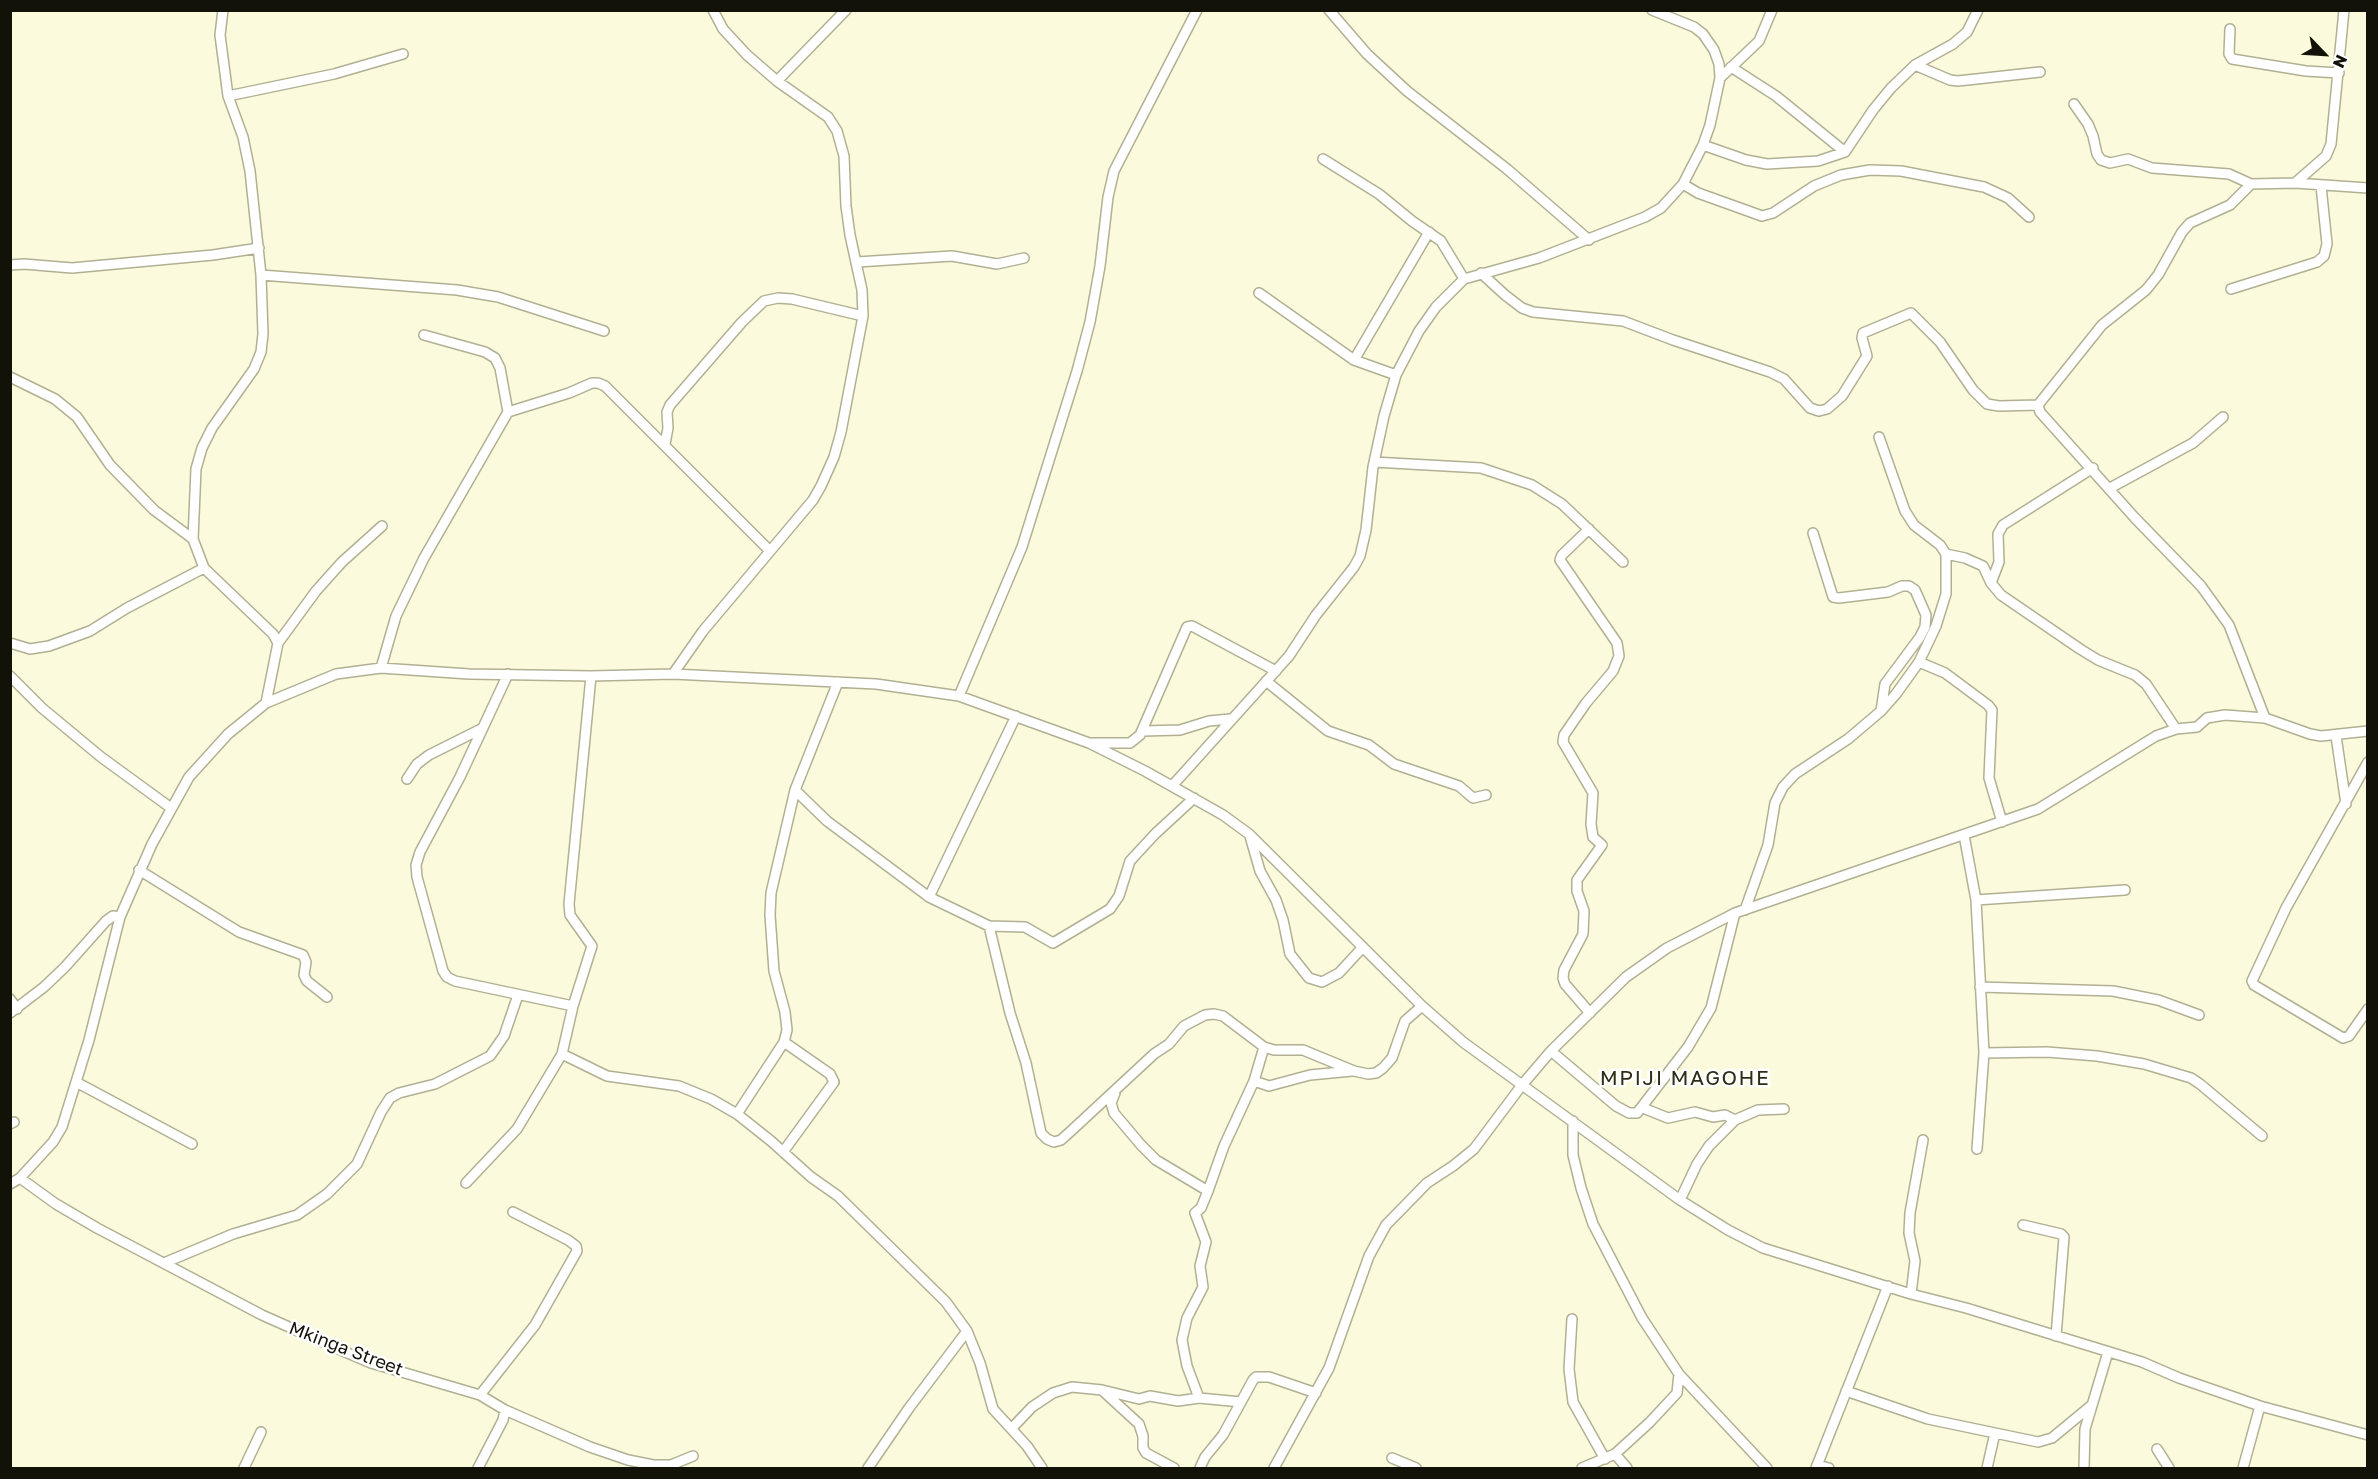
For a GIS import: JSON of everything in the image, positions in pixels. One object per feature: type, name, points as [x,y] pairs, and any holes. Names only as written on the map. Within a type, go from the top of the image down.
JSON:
[{"type":"street","points":[[223,10],[220,35],[228,96],[243,136],[250,171],[259,248],[263,334],[261,351],[254,369],[212,428],[202,448],[196,470],[194,539],[204,567],[273,634],[278,643]]},
{"type":"street","points":[[673,674],[703,631],[813,500],[834,457],[857,355],[863,316],[862,290],[846,206],[844,156],[837,130],[828,117],[777,81],[739,46],[723,29],[713,10]]},
{"type":"street","points":[[777,81],[846,10]]},
{"type":"street","points":[[959,696],[1022,547],[1077,371],[1090,322],[1100,266],[1108,197],[1114,171],[1197,10]]},
{"type":"street","points":[[1329,10],[1367,54],[1407,91],[1507,170],[1589,240]]},
{"type":"street","points":[[1172,786],[1289,656],[1360,556],[1366,530],[1374,462],[1384,416],[1396,375],[1428,316],[1464,279],[1539,258],[1645,217],[1661,208],[1683,184],[1703,145],[1710,125],[1720,78],[1714,50],[1703,34],[1694,27],[1652,10]]},
{"type":"street","points":[[1720,78],[1759,41],[1772,10]]},
{"type":"street","points":[[1703,145],[1746,160],[1767,164],[1818,160],[1845,152],[1891,88],[1916,65],[1953,44],[1966,32],[1978,10]]},
{"type":"street","points":[[2295,183],[2326,156],[2331,144],[2344,10]]},
{"type":"street","points":[[2230,29],[2229,57],[2234,60],[2306,71],[2339,73]]},
{"type":"street","points":[[228,96],[334,74],[403,54]]},
{"type":"street","points":[[1916,65],[1950,80],[1958,81],[2040,72]]},
{"type":"street","points":[[1731,67],[1776,96],[1845,152]]},
{"type":"street","points":[[2074,104],[2088,124],[2097,154],[2101,160],[2109,163],[2128,159],[2152,168],[2229,174],[2251,184],[2295,183],[2367,188]]},
{"type":"street","points":[[1323,159],[1379,194],[1441,241],[1464,279]]},
{"type":"street","points":[[1683,184],[1698,193],[1762,216],[1773,213],[1814,186],[1841,175],[1870,170],[1901,171],[1984,187],[2008,198],[2029,218]]},
{"type":"street","points":[[1481,273],[1513,301],[1533,312],[1623,321],[1770,372],[1784,379],[1810,408],[1819,411],[1827,409],[1842,396],[1868,356],[1862,338],[1863,333],[1911,313],[1940,342],[1973,390],[1987,404],[2038,405],[2102,325],[2146,290],[2190,223],[2230,205],[2251,184]]},
{"type":"street","points":[[2230,289],[2317,262],[2324,255],[2327,244],[2321,186]]},
{"type":"street","points":[[1354,360],[1429,232]]},
{"type":"street","points":[[10,265],[72,268],[213,255],[259,248]]},
{"type":"street","points":[[857,262],[952,256],[997,264],[1024,258]]},
{"type":"street","points":[[261,275],[478,293],[498,297],[604,331]]},
{"type":"street","points":[[1259,293],[1354,360],[1396,375]]},
{"type":"street","points":[[665,444],[668,428],[667,412],[670,405],[742,322],[764,301],[778,298],[792,299],[863,316]]},
{"type":"street","points":[[381,668],[396,616],[424,558],[508,412],[500,368],[495,358],[484,352],[424,335]]},
{"type":"street","points":[[10,377],[55,399],[77,417],[110,465],[154,510],[194,539]]},
{"type":"street","points":[[508,412],[598,383],[605,386],[769,550]]},
{"type":"street","points":[[2038,405],[2040,412],[2093,468],[2135,518],[2201,586],[2229,625],[2265,718]]},
{"type":"street","points":[[2110,488],[2193,443],[2223,417]]},
{"type":"street","points":[[1551,1051],[1616,1106],[1634,1114],[1643,1108],[1688,1047],[1711,1008],[1740,911],[1768,845],[1775,803],[1783,787],[1795,774],[1848,739],[1881,711],[1919,662],[1936,626],[1946,594],[1946,554],[1940,545],[1914,525],[1905,511],[1878,437]]},
{"type":"street","points":[[1374,462],[1471,467],[1503,474],[1562,504],[1623,562]]},
{"type":"street","points":[[1991,583],[1999,562],[1998,534],[2003,525],[2093,468]]},
{"type":"street","points":[[266,702],[278,643],[316,591],[342,562],[382,526]]},
{"type":"street","points":[[1590,529],[1562,555],[1560,560],[1617,643],[1619,656],[1613,671],[1586,703],[1564,735],[1563,742],[1593,793],[1591,825],[1593,837],[1602,845],[1577,880],[1576,891],[1584,912],[1583,934],[1564,970],[1563,978],[1565,984],[1590,1013]]},
{"type":"street","points":[[1813,533],[1833,597],[1888,591],[1909,586],[1915,590],[1926,615],[1925,627],[1920,637],[1885,684],[1881,711]]},
{"type":"street","points":[[1946,554],[1965,558],[1983,566],[1991,583],[2001,596],[2080,649],[2135,675],[2146,684],[2176,729]]},
{"type":"street","points":[[10,643],[30,649],[49,646],[90,631],[127,608],[204,567]]},
{"type":"street","points":[[1089,743],[1130,743],[1136,740],[1143,730],[1187,627],[1192,626],[1276,671]]},
{"type":"street","points":[[1919,662],[1945,673],[1992,710],[1989,778],[2002,822]]},
{"type":"street","points":[[10,1184],[20,1178],[53,1142],[69,1109],[120,917],[139,870],[171,808],[189,777],[228,734],[266,702],[336,674],[381,668],[591,676],[673,674],[876,684],[959,696],[1016,716],[1089,743],[1194,798],[1249,834],[1422,1006],[1463,1042],[1680,1200],[1728,1230],[1763,1248],[1795,1260],[1966,1308],[2142,1362],[2260,1406],[2367,1435]]},
{"type":"street","points":[[508,674],[420,852],[416,865],[417,877],[443,971],[447,977],[455,981],[573,1006]]},
{"type":"street","points":[[10,676],[42,708],[101,758],[171,808]]},
{"type":"street","points":[[466,1183],[517,1129],[562,1054],[573,1006],[592,946],[570,915],[569,904],[591,676]]},
{"type":"street","points":[[1266,681],[1328,731],[1369,745],[1394,764],[1459,786],[1473,798],[1486,795]]},
{"type":"street","points":[[737,1114],[784,1042],[787,1030],[785,1012],[774,970],[770,915],[771,893],[795,790],[838,682]]},
{"type":"street","points":[[1274,1468],[1316,1393],[1344,1331],[1369,1256],[1386,1225],[1427,1183],[1474,1149],[1551,1051],[1626,977],[1667,948],[1740,911],[2038,809],[2156,736],[2176,729],[2197,727],[2207,718],[2225,715],[2265,718],[2310,734],[2336,736],[2367,731]]},
{"type":"street","points":[[929,897],[1016,716]]},
{"type":"street","points":[[1143,730],[1180,730],[1230,719]]},
{"type":"street","points":[[407,778],[417,764],[429,754],[483,728]]},
{"type":"street","points":[[2336,736],[2346,804]]},
{"type":"street","points":[[2367,762],[2346,804],[2286,908],[2252,981],[2254,985],[2343,1038],[2349,1036],[2367,1009]]},
{"type":"street","points":[[795,790],[827,821],[929,897],[989,926],[1025,927],[1053,943],[1110,909],[1119,896],[1130,861],[1194,798]]},
{"type":"street","points":[[1249,834],[1260,871],[1276,900],[1283,920],[1290,954],[1309,978],[1322,982],[1339,973],[1363,947]]},
{"type":"street","points":[[1964,835],[1976,900],[1984,1053],[1977,1149]]},
{"type":"street","points":[[139,870],[239,932],[303,955],[306,962],[304,975],[306,981],[327,997]]},
{"type":"street","points":[[1976,900],[2125,890]]},
{"type":"street","points":[[10,999],[14,1011],[65,967],[106,921],[112,916],[120,917]]},
{"type":"street","points":[[989,926],[1007,1002],[1026,1063],[1041,1133],[1054,1142],[1061,1140],[1154,1054],[1169,1044],[1184,1026],[1205,1015],[1214,1014],[1223,1017],[1264,1047],[1274,1050],[1303,1050],[1354,1071]]},
{"type":"street","points":[[1980,987],[2113,991],[2158,1000],[2199,1015]]},
{"type":"street","points":[[164,1263],[233,1234],[297,1215],[327,1194],[357,1164],[390,1098],[399,1093],[435,1084],[490,1056],[504,1036],[518,995]]},
{"type":"street","points":[[1254,1081],[1269,1086],[1310,1075],[1354,1071],[1376,1073],[1392,1058],[1405,1021],[1422,1006]]},
{"type":"street","points":[[783,1152],[834,1082],[830,1074],[784,1042]]},
{"type":"street","points":[[1199,1398],[1187,1366],[1182,1340],[1187,1318],[1203,1287],[1200,1266],[1206,1242],[1195,1213],[1201,1208],[1224,1146],[1254,1081],[1264,1047]]},
{"type":"street","points":[[1984,1053],[2047,1052],[2097,1056],[2144,1064],[2191,1078],[2262,1136]]},
{"type":"street","points":[[562,1054],[607,1076],[678,1086],[711,1100],[737,1114],[811,1177],[838,1196],[946,1302],[967,1331],[980,1363],[993,1409],[1012,1428],[1042,1468]]},
{"type":"street","points":[[76,1082],[192,1144]]},
{"type":"street","points":[[1116,1090],[1111,1103],[1119,1120],[1156,1160],[1208,1191]]},
{"type":"street","points":[[1643,1108],[1668,1118],[1695,1112],[1713,1117],[1725,1115],[1735,1120]]},
{"type":"street","points":[[1680,1200],[1703,1155],[1735,1120],[1758,1110],[1784,1109]]},
{"type":"street","points":[[1573,1122],[1573,1155],[1593,1224],[1642,1318],[1679,1374],[1767,1468]]},
{"type":"street","points":[[1911,1294],[1914,1261],[1910,1213],[1923,1140]]},
{"type":"street","name":"Mkinga Street","points":[[20,1178],[56,1204],[262,1316],[371,1363],[480,1395],[505,1410],[626,1464],[671,1465],[693,1456]]},
{"type":"street","points":[[480,1395],[535,1325],[577,1251],[576,1246],[568,1240],[513,1212]]},
{"type":"street","points":[[2023,1225],[2061,1234],[2064,1238],[2056,1336]]},
{"type":"street","points":[[1829,1468],[1816,1467],[1888,1286]]},
{"type":"street","points":[[1572,1319],[1569,1370],[1573,1402],[1605,1459]]},
{"type":"street","points":[[868,1468],[909,1408],[967,1331]]},
{"type":"street","points":[[2084,1468],[2085,1429],[2108,1352]]},
{"type":"street","points":[[1582,1468],[1615,1454],[1673,1399],[1677,1393],[1679,1374]]},
{"type":"street","points":[[1200,1468],[1202,1461],[1223,1435],[1253,1380],[1261,1376],[1316,1393]]},
{"type":"street","points":[[1012,1428],[1032,1407],[1053,1393],[1072,1387],[1102,1390],[1143,1400],[1150,1396],[1178,1401],[1199,1398],[1241,1402]]},
{"type":"street","points":[[1102,1390],[1139,1424],[1143,1436],[1143,1449],[1146,1453],[1174,1468]]},
{"type":"street","points":[[1846,1391],[1928,1419],[2038,1442],[2052,1438],[2092,1405]]},
{"type":"street","points":[[2243,1468],[2260,1406]]},
{"type":"street","points":[[478,1468],[503,1420],[505,1410]]},
{"type":"street","points":[[244,1468],[261,1432]]},
{"type":"street","points":[[1987,1468],[1995,1433]]},
{"type":"street","points":[[2157,1449],[2169,1468]]},
{"type":"street","points":[[1615,1454],[1627,1468]]},
{"type":"street","points":[[1392,1458],[1416,1468]]},
{"type":"district","name":"MPIJI MAGOHE","points":[[1685,1078]]}]
